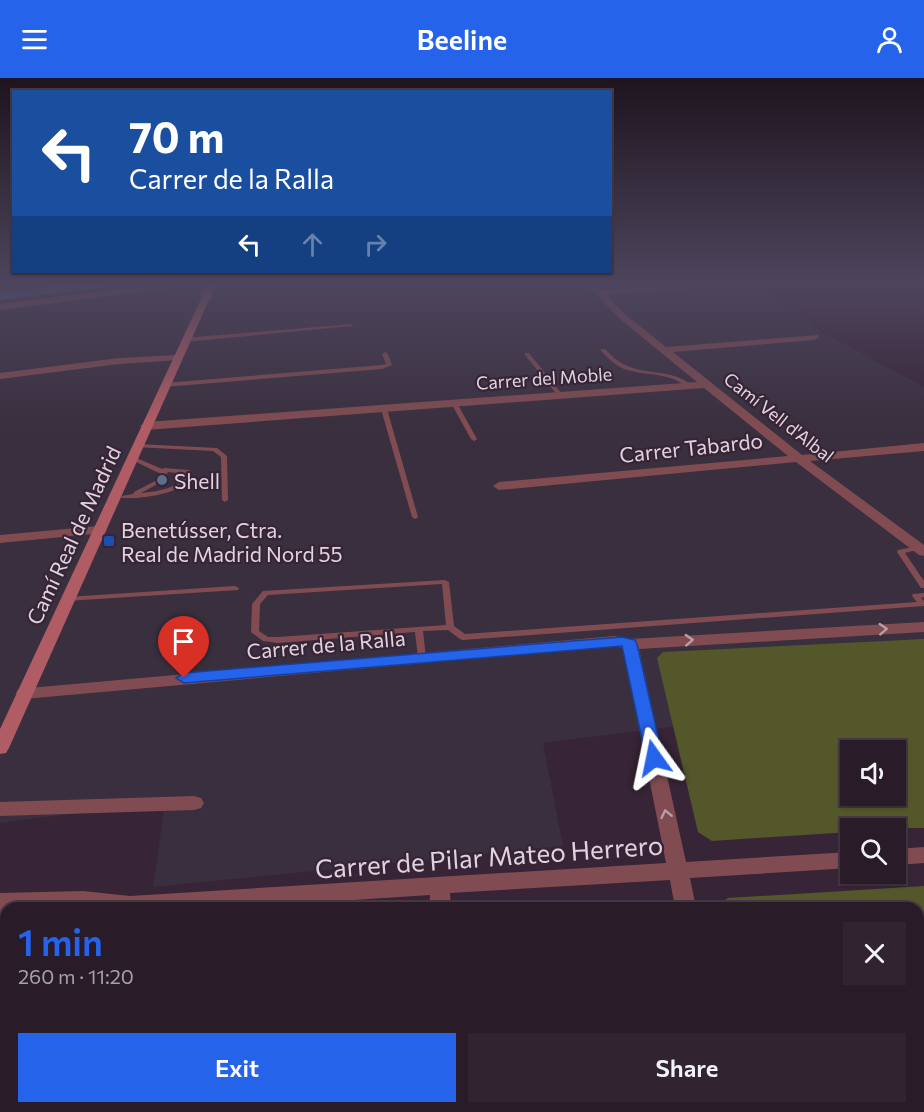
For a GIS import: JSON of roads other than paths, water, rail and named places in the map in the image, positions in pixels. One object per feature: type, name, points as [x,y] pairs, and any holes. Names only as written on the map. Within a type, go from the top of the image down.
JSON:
[{"type":"street","name":"Camí Real de Madrid","points":[[184,330],[184,340]]},
{"type":"street","name":"Camí Real de Madrid","points":[[0,748],[99,530],[118,499],[134,452],[184,340],[192,330]]},
{"type":"street","name":"Camí Vell d'Albal","points":[[640,330],[797,457],[921,550]]},
{"type":"street","points":[[665,350],[814,337]]},
{"type":"street","points":[[0,376],[119,361],[176,358]]},
{"type":"street","name":"Carrer del Moble","points":[[146,426],[708,384]]},
{"type":"street","name":"Carrer Tabardo","points":[[499,486],[924,447]]},
{"type":"street","points":[[0,539],[99,530]]},
{"type":"street","name":"Carrer de la Ralla","points":[[24,693],[614,641],[630,644],[924,627]]},
{"type":"street","points":[[630,644],[685,902]]},
{"type":"street","points":[[0,809],[194,803]]},
{"type":"street","points":[[906,856],[924,855]]},
{"type":"street","name":"Carrer de Pilar Mateo Herrero","points":[[223,902],[840,861]]},
{"type":"street","points":[[440,886],[441,902]]},
{"type":"street","name":"Carrer de Pilar Mateo Herrero","points":[[28,902],[83,900],[97,902]]},
{"type":"lane","points":[[184,340],[300,330]]},
{"type":"lane","points":[[603,350],[611,360],[626,369],[673,374],[690,386]]},
{"type":"lane","points":[[164,385],[382,368],[390,365],[385,354]]},
{"type":"lane","points":[[527,354],[560,395]]},
{"type":"lane","points":[[454,403],[474,439]]},
{"type":"lane","points":[[384,409],[415,517]]},
{"type":"lane","points":[[134,452],[215,449],[224,456],[225,500]]},
{"type":"lane","points":[[118,499],[151,494],[178,486],[184,483],[189,472],[164,470],[134,452]]},
{"type":"lane","points":[[118,499],[159,481],[164,470]]},
{"type":"lane","points":[[921,550],[901,552],[924,586]]},
{"type":"lane","points":[[450,627],[445,582],[285,590],[266,593],[256,604],[255,632],[266,639],[450,627],[463,637],[922,604],[916,596],[924,595]]},
{"type":"lane","points":[[67,599],[236,588]]},
{"type":"lane","points":[[419,629],[422,658]]},
{"type":"place","name":"Shell","points":[[162,480]]},
{"type":"place","name":"Benetússer, Ctra. Real de Madrid Nord 55","points":[[109,541]]}]
